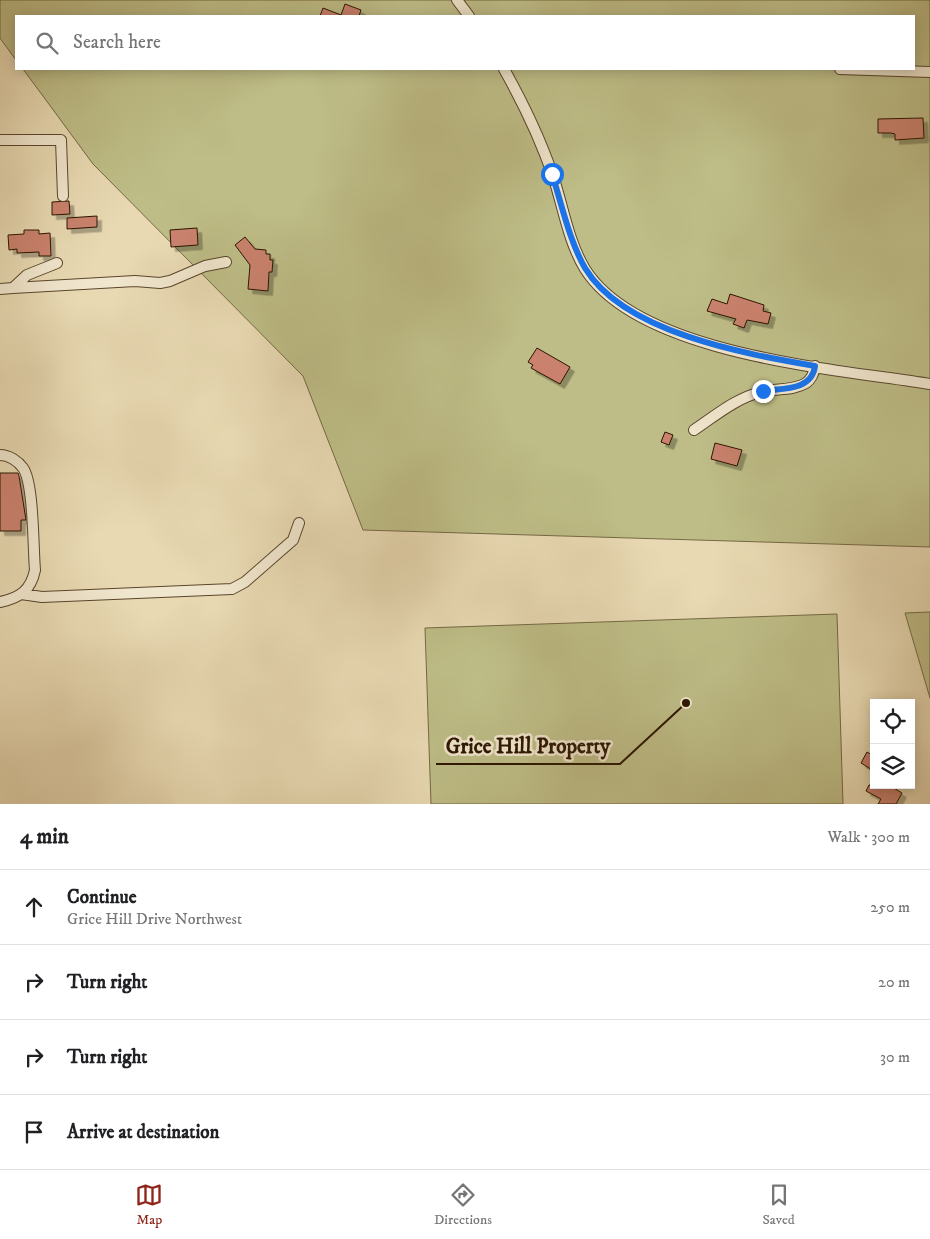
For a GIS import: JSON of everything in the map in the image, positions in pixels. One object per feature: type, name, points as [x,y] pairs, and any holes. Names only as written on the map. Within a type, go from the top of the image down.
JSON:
[{"type":"street","points":[[458,0],[468,15]]},
{"type":"street","points":[[505,70],[541,143],[580,259],[586,270],[604,290],[625,307],[680,334],[740,352],[930,384]]},
{"type":"street","points":[[870,70],[930,72]]},
{"type":"street","points":[[0,140],[61,140],[63,196]]},
{"type":"street","points":[[0,288],[170,281],[205,266],[226,262]]},
{"type":"street","points":[[13,288],[27,275],[57,263]]},
{"type":"street","points":[[694,430],[747,396],[763,391],[800,386],[809,382],[814,374],[815,366]]},
{"type":"street","points":[[0,455],[8,456],[23,469],[29,484],[35,570],[32,582],[21,594],[0,602]]},
{"type":"street","points":[[21,594],[42,597],[232,589],[246,582],[293,540],[299,523]]},
{"type":"shaded area","points":[[0,0],[930,0],[930,547],[363,530],[303,376],[93,164],[24,70],[915,70],[915,15],[15,15],[15,59],[0,38]]},
{"type":"shaded area","points":[[930,612],[930,698],[905,613]]},
{"type":"shaded area","points":[[837,614],[843,804],[431,804],[425,628]]},
{"type":"building","points":[[345,4],[361,10],[359,15],[341,15]]},
{"type":"building","points":[[323,8],[341,15],[320,15]]},
{"type":"building","points":[[923,118],[924,138],[895,140],[895,134],[878,133],[878,119]]},
{"type":"building","points":[[69,201],[70,214],[52,215],[52,202]]},
{"type":"building","points":[[97,216],[97,227],[67,229],[67,218]]},
{"type":"building","points":[[197,228],[198,245],[171,247],[170,230]]},
{"type":"building","points":[[24,230],[39,230],[39,234],[50,233],[51,256],[39,256],[39,252],[17,253],[17,249],[9,250],[8,235],[24,234]]},
{"type":"building","points":[[245,237],[255,249],[266,250],[266,254],[270,254],[270,260],[273,260],[272,272],[269,272],[268,291],[248,289],[250,265],[235,245]]},
{"type":"building","points":[[730,294],[764,305],[763,311],[771,313],[768,324],[747,320],[744,328],[733,324],[736,319],[707,311],[712,299],[727,304]]},
{"type":"building","points":[[537,348],[570,367],[560,384],[531,368],[533,365],[528,362]]},
{"type":"building","points":[[665,432],[673,435],[669,445],[661,442]]},
{"type":"building","points":[[715,443],[742,450],[737,466],[711,459]]},
{"type":"building","points":[[0,473],[18,473],[26,520],[21,520],[21,531],[0,531]]},
{"type":"building","points":[[867,752],[870,754],[870,769],[861,763]]},
{"type":"building","points":[[870,785],[870,789],[896,789],[902,793],[896,804],[878,804],[881,799],[866,791]]},
{"type":"place","name":"Grice Hill Property","points":[[686,703]]},
{"type":"route","points":[[552,174],[575,246],[586,270],[604,290],[625,307],[648,320],[680,334],[740,352],[815,366],[814,374],[809,382],[800,386],[763,391]]}]
